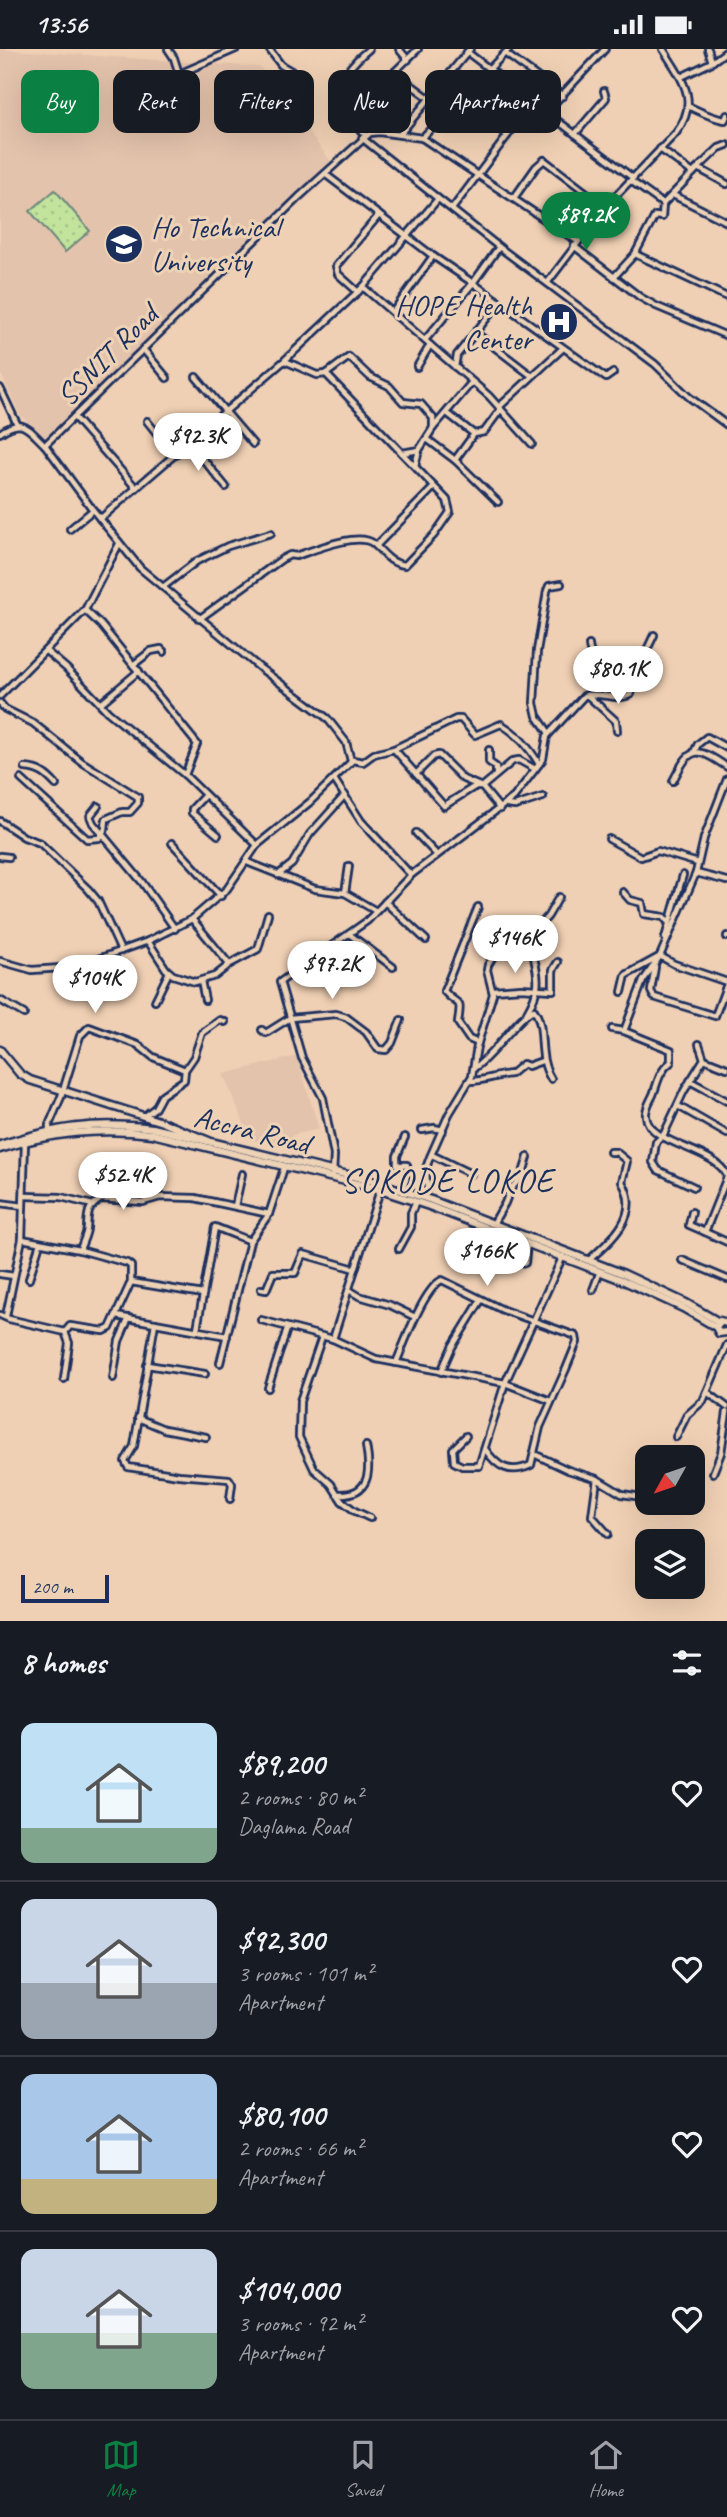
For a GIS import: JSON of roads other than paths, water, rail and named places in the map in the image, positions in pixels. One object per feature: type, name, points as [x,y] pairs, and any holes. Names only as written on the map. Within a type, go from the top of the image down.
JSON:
[{"type":"main road","points":[[0,1050],[25,1077],[185,1130],[214,1144]]},
{"type":"main road","name":"Accra Road","points":[[0,1147],[78,1125],[153,1128],[380,1187],[493,1224],[652,1286],[723,1323]]},
{"type":"main road","name":"Accra Road","points":[[0,1147],[69,1133],[101,1130],[152,1134],[284,1168],[333,1176]]},
{"type":"main road","points":[[185,1130],[199,1146]]},
{"type":"main road","name":"Accra Road","points":[[380,1187],[401,1190],[723,1323]]},
{"type":"main road","name":"Accra Road","points":[[723,1323],[719,1333],[727,1333]]},
{"type":"street","points":[[168,49],[179,73],[233,49]]},
{"type":"street","points":[[269,49],[281,65],[290,70]]},
{"type":"street","points":[[369,49],[357,60],[337,88],[333,100],[364,137],[499,247],[655,364],[689,397],[727,425]]},
{"type":"street","points":[[399,49],[408,59]]},
{"type":"street","points":[[396,70],[418,49]]},
{"type":"street","points":[[452,70],[469,50],[491,70],[509,49]]},
{"type":"street","points":[[506,54],[563,96],[605,49]]},
{"type":"street","points":[[548,282],[605,207],[681,125],[688,106],[688,96],[681,77],[663,49]]},
{"type":"street","points":[[708,49],[712,62]]},
{"type":"street","points":[[681,77],[712,62],[727,51]]},
{"type":"street","points":[[575,134],[606,98],[604,91]]},
{"type":"street","points":[[400,135],[425,103]]},
{"type":"street","points":[[688,106],[721,120],[725,120],[727,115]]},
{"type":"street","points":[[561,122],[663,204]]},
{"type":"street","points":[[364,137],[374,132],[422,138],[514,198],[576,244],[614,277],[656,306],[727,336]]},
{"type":"street","points":[[422,138],[427,133]]},
{"type":"street","points":[[453,209],[507,135],[504,133]]},
{"type":"street","name":"SSNIT Road","points":[[17,424],[28,428],[45,445],[364,137]]},
{"type":"street","points":[[614,277],[635,254],[655,216],[662,217],[663,204],[719,148],[727,145]]},
{"type":"street","points":[[660,149],[693,173]]},
{"type":"street","points":[[514,198],[544,160],[605,207]]},
{"type":"street","points":[[698,168],[727,184]]},
{"type":"street","points":[[325,174],[433,256],[606,379],[614,373]]},
{"type":"street","points":[[673,195],[727,222]]},
{"type":"street","points":[[100,519],[284,361],[358,292],[438,199]]},
{"type":"street","points":[[358,292],[338,274],[336,266],[379,215]]},
{"type":"street","points":[[425,340],[499,247]]},
{"type":"street","points":[[635,254],[727,297]]},
{"type":"street","points":[[393,312],[433,256]]},
{"type":"street","points":[[363,287],[500,408],[532,444]]},
{"type":"street","points":[[455,367],[457,355],[500,302]]},
{"type":"street","points":[[476,333],[532,376]]},
{"type":"street","points":[[417,367],[430,345]]},
{"type":"street","points":[[455,460],[474,434],[484,432],[500,408],[562,348]]},
{"type":"street","points":[[142,349],[167,378]]},
{"type":"street","points":[[284,361],[317,375],[326,374],[349,358],[370,377],[389,386],[403,402],[421,404],[433,418],[433,428]]},
{"type":"street","points":[[199,618],[290,555],[296,557],[345,540],[368,540],[396,563],[405,565],[450,512],[447,500],[326,374]]},
{"type":"street","points":[[196,377],[253,444]]},
{"type":"street","points":[[415,467],[418,450],[472,382]]},
{"type":"street","points":[[0,388],[17,424],[0,433]]},
{"type":"street","points":[[447,413],[474,434]]},
{"type":"street","points":[[74,417],[136,488]]},
{"type":"street","points":[[147,421],[174,455]]},
{"type":"street","points":[[427,439],[455,460],[498,502]]},
{"type":"street","points":[[189,442],[226,487]]},
{"type":"street","points":[[45,445],[140,568],[327,718],[346,742],[351,762]]},
{"type":"street","points":[[402,453],[418,450]]},
{"type":"street","points":[[376,546],[434,487]]},
{"type":"street","points":[[70,529],[93,510]]},
{"type":"street","points":[[163,587],[197,561],[228,546],[271,533]]},
{"type":"street","points":[[0,696],[85,610],[120,544]]},
{"type":"street","points":[[549,733],[537,716],[534,691],[545,598],[549,586],[561,584]]},
{"type":"street","points":[[85,610],[134,664],[197,744],[185,775]]},
{"type":"street","points":[[333,1176],[334,1155],[323,1098],[302,1058],[279,982],[367,921],[411,875],[503,807],[543,759],[549,733],[558,726],[562,717],[587,695],[592,693],[627,697],[654,635]]},
{"type":"street","points":[[589,645],[594,657],[616,663],[636,673]]},
{"type":"street","points":[[134,664],[153,649],[161,649],[164,652]]},
{"type":"street","points":[[46,651],[108,712],[185,775],[257,845]]},
{"type":"street","points":[[101,703],[139,671]]},
{"type":"street","points":[[587,695],[616,721],[617,731]]},
{"type":"street","points":[[0,703],[5,709],[33,723],[82,762],[138,797],[138,803],[131,812],[122,812],[106,819],[102,835],[96,840],[84,838],[21,779]]},
{"type":"street","points":[[0,961],[32,970],[76,967],[175,929],[221,896],[257,845],[353,760],[363,761],[374,754],[394,749],[456,719],[461,719],[475,735],[501,724],[507,727],[523,740],[537,767]]},
{"type":"street","points":[[673,781],[684,758],[694,752],[698,744],[707,737],[727,748]]},
{"type":"street","points":[[394,749],[444,806],[474,787],[482,787],[513,761],[519,760],[537,767]]},
{"type":"street","points":[[489,750],[489,762],[496,767],[496,773]]},
{"type":"street","points":[[694,752],[707,753],[727,767]]},
{"type":"street","points":[[416,774],[434,756],[439,755],[463,779],[482,787],[503,807],[543,797]]},
{"type":"street","points":[[25,768],[36,768],[56,785]]},
{"type":"street","points":[[334,779],[361,821],[411,875]]},
{"type":"street","points":[[664,942],[696,873],[704,838],[727,779]]},
{"type":"street","points":[[205,795],[191,810],[218,835]]},
{"type":"street","points":[[278,875],[292,864],[310,834],[345,795]]},
{"type":"street","points":[[97,806],[90,816],[102,835],[142,882],[175,929]]},
{"type":"street","points":[[0,821],[24,837],[40,843],[88,889],[98,901],[121,951]]},
{"type":"street","points":[[416,833],[437,855]]},
{"type":"street","points":[[609,839],[641,857],[658,851],[698,863]]},
{"type":"street","points":[[172,843],[221,896]]},
{"type":"street","points":[[0,856],[9,857]]},
{"type":"street","points":[[247,862],[315,889],[345,894],[376,911]]},
{"type":"street","points":[[345,894],[344,886],[349,866]]},
{"type":"street","points":[[696,873],[726,880]]},
{"type":"street","points":[[624,1031],[643,981],[660,957],[683,875]]},
{"type":"street","points":[[622,892],[630,900],[642,903],[644,914],[664,917],[668,922]]},
{"type":"street","points":[[531,938],[559,897]]},
{"type":"street","points":[[385,902],[426,940]]},
{"type":"street","points":[[478,907],[444,991],[460,1005],[458,1023],[465,1035],[478,1043]]},
{"type":"street","points":[[149,941],[169,972],[186,981],[201,981],[215,976],[229,964],[258,949],[268,914]]},
{"type":"street","points":[[192,919],[229,964]]},
{"type":"street","points":[[399,1248],[411,1227],[411,1213],[428,1183],[426,1168],[449,1114],[470,1081],[474,1069],[478,1043],[493,990],[487,970],[498,947],[524,923],[527,925],[537,962],[538,989],[527,1012],[492,1053],[474,1069]]},
{"type":"street","points":[[349,934],[394,967]]},
{"type":"street","points":[[655,966],[651,991],[654,997],[715,1016],[727,983],[660,957]]},
{"type":"street","points":[[622,992],[626,975],[660,957]]},
{"type":"street","points":[[493,990],[554,989],[554,970],[558,962]]},
{"type":"street","points":[[155,1001],[169,972]]},
{"type":"street","points":[[201,981],[205,1000]]},
{"type":"street","points":[[0,1000],[24,1014]]},
{"type":"street","points":[[527,1012],[534,1010],[539,1018],[542,1061],[551,1079]]},
{"type":"street","points":[[262,1030],[266,1033],[290,1018],[341,1015],[366,1032],[378,1049],[386,1050],[392,1044],[401,1020]]},
{"type":"street","points":[[144,1116],[155,1108],[162,1095],[184,1080],[185,1070],[194,1057],[205,1030],[220,1020],[225,1021]]},
{"type":"street","points":[[49,1131],[80,1036],[89,1027],[138,1045],[153,1057],[185,1070]]},
{"type":"street","points":[[612,1029],[624,1031],[671,1052],[671,1062],[662,1070],[645,1112],[653,1130],[720,1165],[727,1176],[705,1232]]},
{"type":"street","points":[[699,1044],[704,1059]]},
{"type":"street","points":[[694,1187],[658,1170],[654,1165],[656,1145],[704,1059]]},
{"type":"street","points":[[704,1059],[727,1068]]},
{"type":"street","points":[[470,1081],[511,1075],[523,1064],[528,1066],[542,1061]]},
{"type":"street","points":[[690,1081],[727,1101]]},
{"type":"street","points":[[678,1106],[727,1134]]},
{"type":"street","points":[[422,1130],[443,1130]]},
{"type":"street","points":[[401,1190],[406,1180],[407,1165],[397,1165],[396,1160],[405,1137]]},
{"type":"street","points":[[25,1142],[22,1239],[3,1316],[65,1332]]},
{"type":"street","points":[[589,1260],[620,1231],[629,1204],[627,1189],[622,1182],[626,1161],[616,1152],[610,1152]]},
{"type":"street","points":[[432,1155],[471,1174]]},
{"type":"street","points":[[493,1224],[510,1190],[522,1176],[528,1157]]},
{"type":"street","points":[[220,1363],[250,1241],[269,1214],[284,1168]]},
{"type":"street","points":[[235,1206],[243,1174]]},
{"type":"street","points":[[332,1339],[380,1187]]},
{"type":"street","points":[[24,1196],[61,1197],[94,1206]]},
{"type":"street","points":[[80,1250],[87,1230],[85,1220],[88,1210],[101,1199],[143,1202],[160,1198],[195,1198],[269,1214]]},
{"type":"street","points":[[0,1203],[23,1206]]},
{"type":"street","points":[[692,1212],[689,1225],[727,1242]]},
{"type":"street","points":[[197,1329],[215,1227],[250,1241]]},
{"type":"street","points":[[22,1239],[80,1250],[131,1266],[131,1282],[117,1316],[107,1330],[70,1327],[65,1332]]},
{"type":"street","points":[[29,1279],[40,1243]]},
{"type":"street","points":[[525,1263],[527,1243]]},
{"type":"street","points":[[261,1289],[266,1290],[273,1273],[295,1273],[303,1254],[355,1269]]},
{"type":"street","points":[[466,1436],[453,1449],[454,1462],[462,1466],[479,1466],[505,1383],[563,1256]]},
{"type":"street","points":[[682,1260],[727,1279]]},
{"type":"street","points":[[593,1290],[600,1271]]},
{"type":"street","points":[[0,1274],[14,1276]]},
{"type":"street","points":[[396,1363],[415,1317],[434,1285],[442,1280],[481,1300],[572,1333],[578,1339],[540,1427],[531,1465],[517,1471],[499,1467],[485,1449]]},
{"type":"street","points":[[131,1282],[203,1294]]},
{"type":"street","points":[[349,1290],[415,1317]]},
{"type":"street","points":[[441,1372],[452,1347],[481,1300]]},
{"type":"street","points":[[117,1316],[227,1336]]},
{"type":"street","points":[[113,1378],[119,1341],[129,1318]]},
{"type":"street","points":[[261,1320],[332,1339],[376,1359],[505,1383],[551,1401]]},
{"type":"street","points":[[155,1323],[134,1446],[125,1461],[128,1467],[229,1479],[232,1485],[230,1499]]},
{"type":"street","points":[[268,1388],[287,1329]]},
{"type":"street","points":[[64,1379],[69,1343],[65,1332]]},
{"type":"street","points":[[321,1337],[300,1401],[299,1437],[314,1469],[331,1484],[336,1494],[349,1507],[370,1518]]},
{"type":"street","points":[[676,1437],[687,1415],[703,1401],[727,1345]]},
{"type":"street","points":[[147,1365],[205,1374]]},
{"type":"street","points":[[707,1392],[727,1407]]},
{"type":"street","points":[[713,1473],[721,1453],[727,1412]]},
{"type":"street","points":[[138,1418],[164,1429],[206,1437]]},
{"type":"street","points":[[336,1494],[358,1491],[366,1481],[370,1467],[366,1446]]},
{"type":"street","points":[[534,1454],[568,1470],[597,1479],[622,1494],[635,1496]]},
{"type":"street","points":[[597,1479],[592,1516],[608,1534]]},
{"type":"place","name":"Ho Technical University","points":[[124,244]]},
{"type":"place","name":"HOPE Health Center","points":[[559,322]]},
{"type":"district","name":"SOKODE LOKOE","points":[[448,1181]]}]
